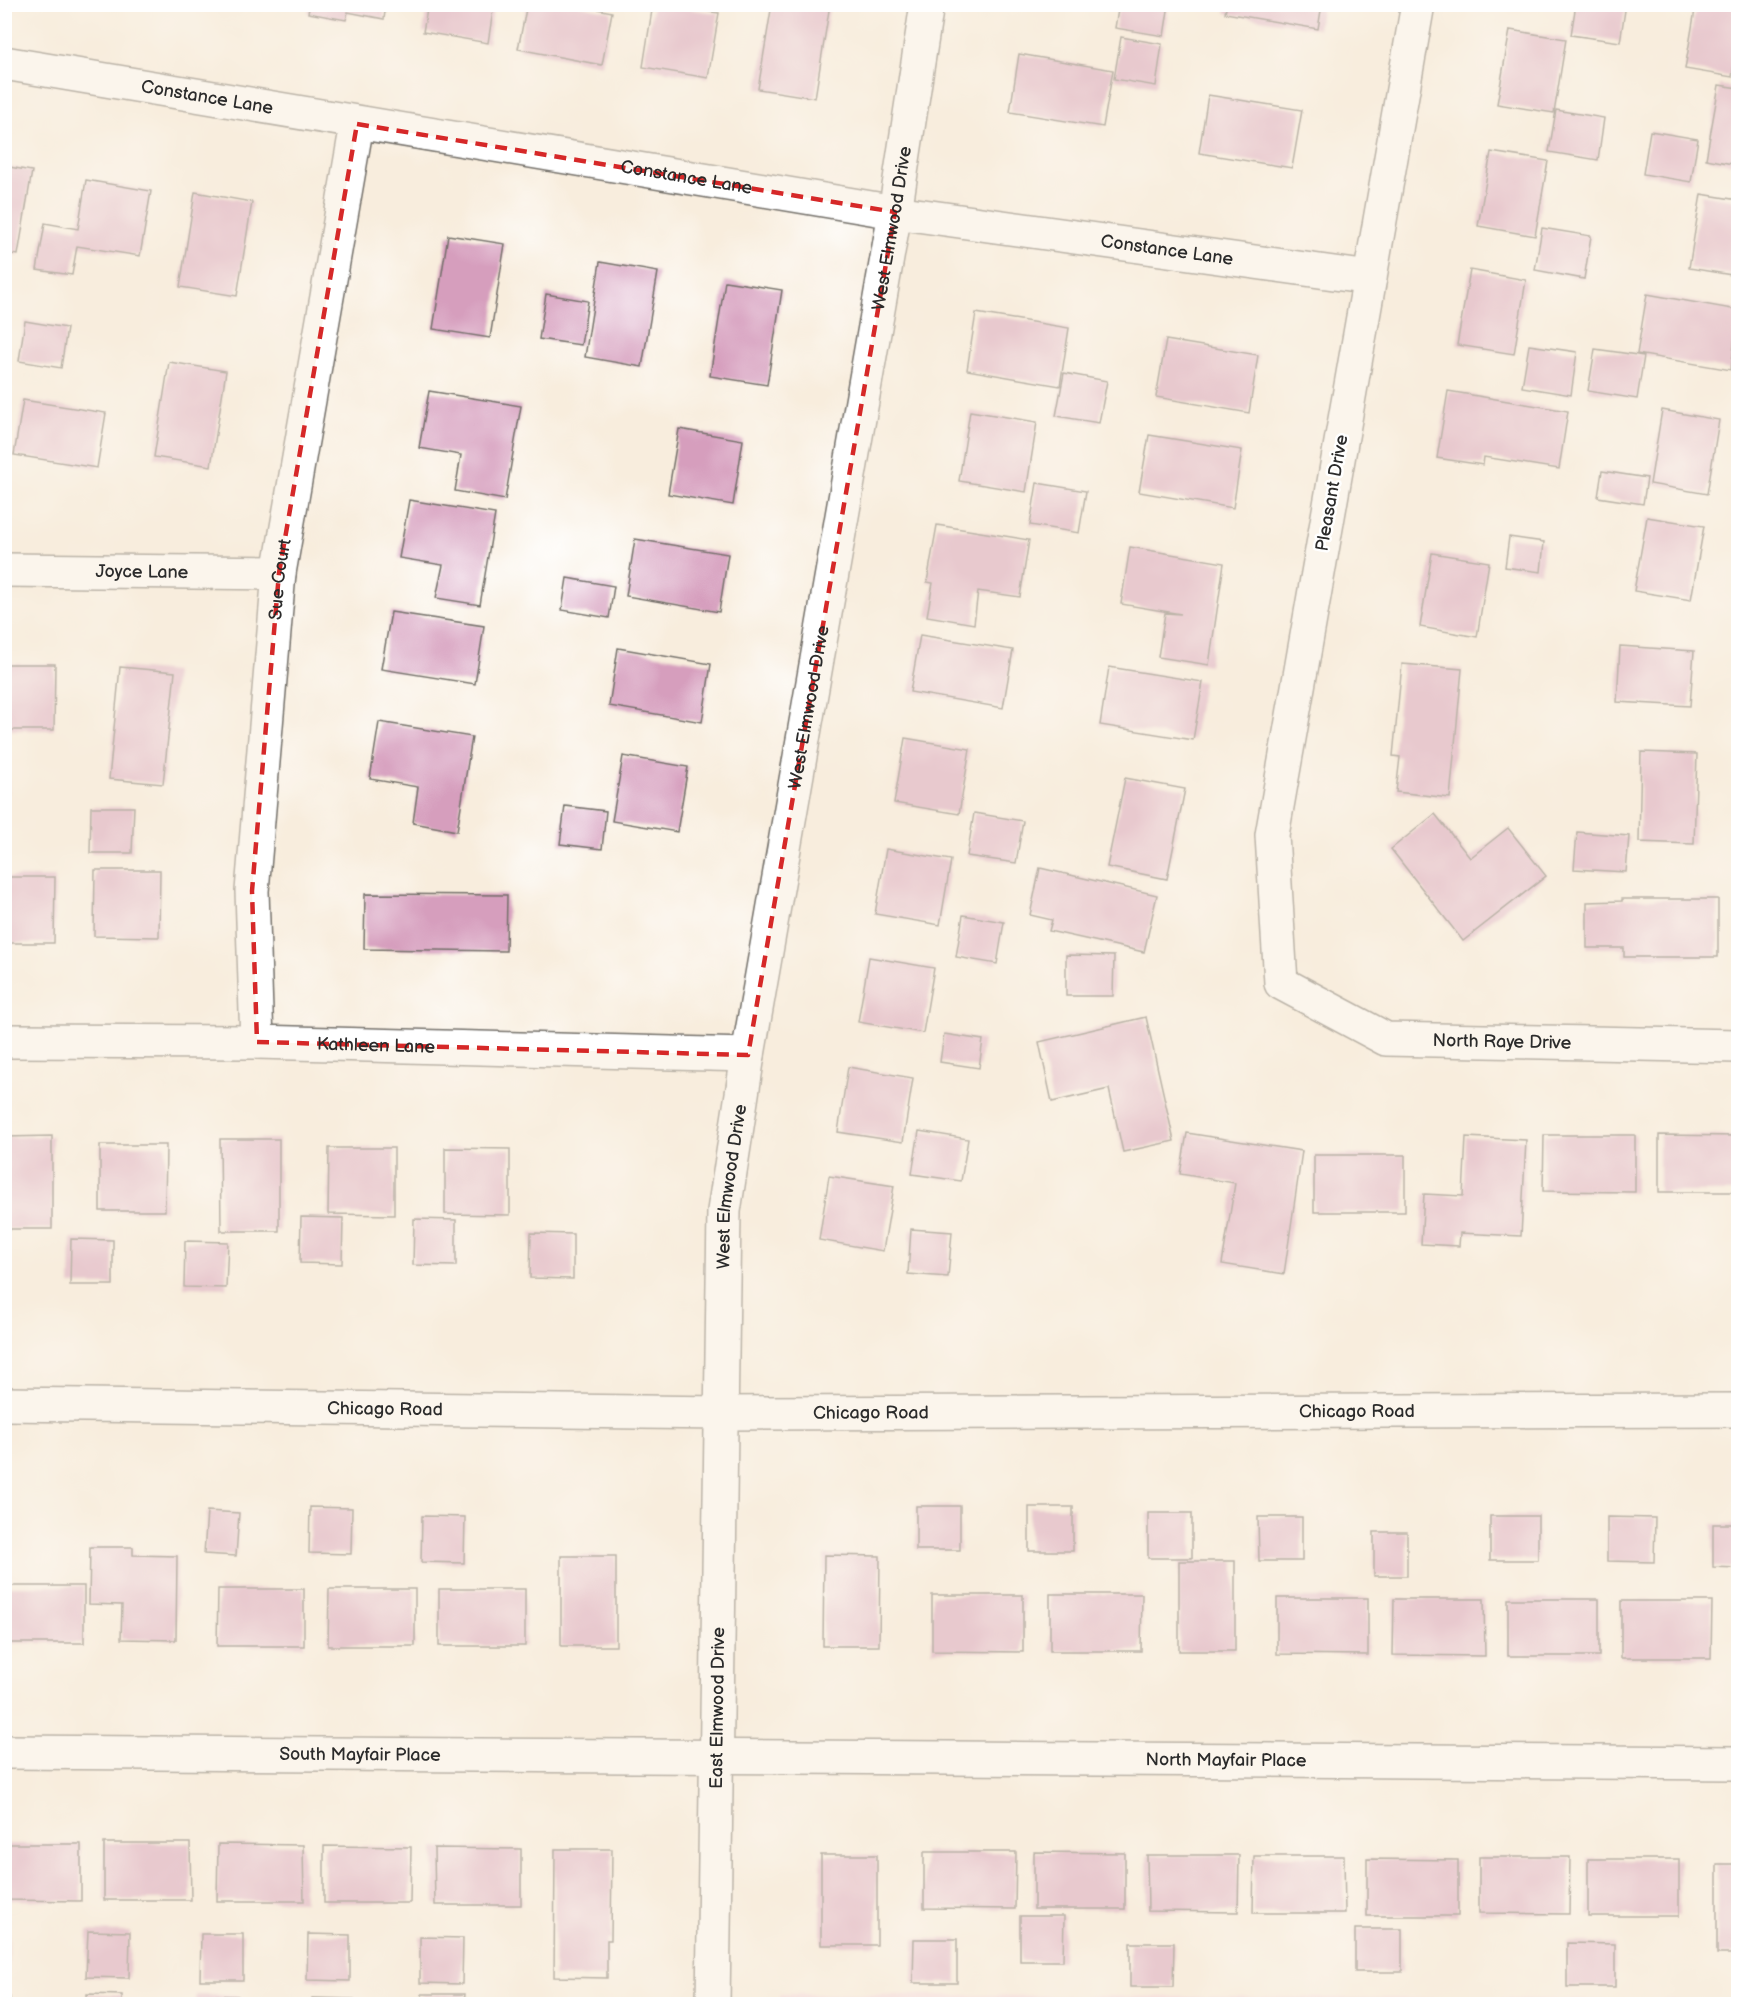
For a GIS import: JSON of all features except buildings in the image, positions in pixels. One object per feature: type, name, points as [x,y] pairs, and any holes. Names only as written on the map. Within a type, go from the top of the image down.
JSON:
[{"type":"street","name":"West Elmwood Drive","points":[[722,1413],[724,1211],[748,1055],[895,212],[927,4]]},
{"type":"street","name":"Pleasant Drive","points":[[1281,983],[1272,835],[1418,4]]},
{"type":"street","name":"Constance Lane","points":[[4,63],[357,124],[895,212],[1370,278]]},
{"type":"street","name":"Sue Court","points":[[257,1042],[252,891],[279,573],[357,124]]},
{"type":"street","name":"Joyce Lane","points":[[4,570],[279,573]]},
{"type":"street","name":"North Raye Drive","points":[[1281,983],[1386,1039],[1738,1046]]},
{"type":"street","name":"Kathleen Lane","points":[[4,1041],[257,1042],[748,1055]]},
{"type":"street","name":"Chicago Road","points":[[4,1404],[722,1413],[1738,1410]]},
{"type":"street","name":"East Elmwood Drive","points":[[713,2004],[722,1413]]},
{"type":"street","name":"South Mayfair Place","points":[[4,1752],[716,1755]]},
{"type":"street","name":"North Mayfair Place","points":[[716,1755],[1738,1763]]},
{"type":"highlighted area","points":[[357,124],[895,212],[748,1055],[257,1042],[252,891],[279,573]]},
{"type":"shaded area","points":[[779,1994],[1738,2001],[1738,2004],[779,2004]]}]
